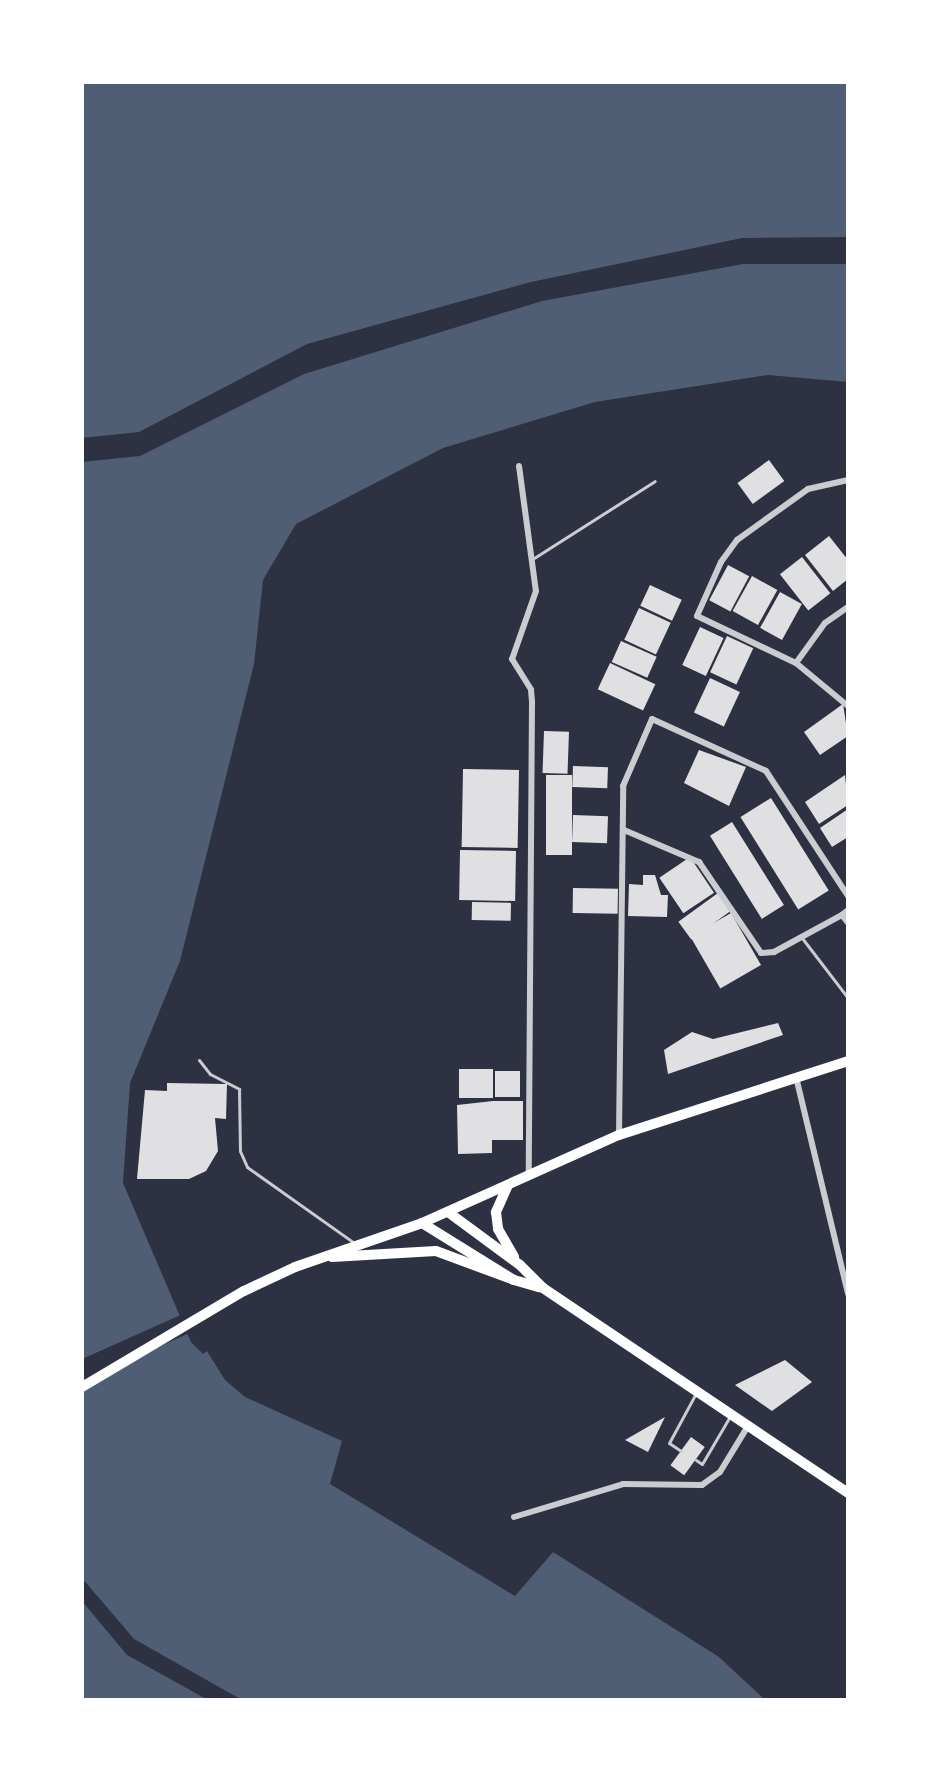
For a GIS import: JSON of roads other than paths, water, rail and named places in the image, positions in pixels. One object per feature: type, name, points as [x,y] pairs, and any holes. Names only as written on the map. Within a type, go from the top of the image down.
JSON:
[{"type":"main road","points":[[82,1387],[193,1319],[295,1267],[332,1257],[422,1223],[619,1135],[848,1061]]},
{"type":"main road","points":[[510,1183],[496,1212],[498,1229],[520,1265]]},
{"type":"main road","points":[[448,1212],[520,1265],[543,1288],[848,1493]]},
{"type":"main road","points":[[422,1223],[514,1280]]},
{"type":"main road","points":[[332,1257],[436,1251],[543,1288]]},
{"type":"street","points":[[519,466],[534,558],[533,604],[512,659],[531,690],[532,702],[529,1173]]},
{"type":"street","points":[[848,480],[808,489],[737,540],[721,562],[697,616],[796,663],[848,706]]},
{"type":"street","points":[[796,663],[825,623],[848,607]]},
{"type":"street","points":[[619,1135],[623,786],[652,719],[766,771],[848,896]]},
{"type":"street","points":[[624,830],[699,862],[761,953],[802,938],[845,912],[848,923]]},
{"type":"street","points":[[796,1077],[848,1294]]},
{"type":"street","points":[[514,1517],[623,1484],[702,1485],[720,1472],[748,1426]]},
{"type":"lane","points":[[534,558],[655,481]]},
{"type":"lane","points":[[802,938],[848,998]]},
{"type":"lane","points":[[199,1060],[210,1074],[239,1089],[240,1151],[247,1167],[358,1247]]},
{"type":"lane","points":[[681,1451],[669,1443],[697,1391]]},
{"type":"lane","points":[[696,1460],[702,1464],[731,1414]]},
{"type":"water","points":[[82,82],[848,82],[848,237],[742,238],[531,282],[307,344],[139,432],[82,438]]},
{"type":"water","points":[[743,264],[848,264],[848,382],[768,375],[595,402],[443,448],[296,524],[263,580],[254,664],[180,961],[130,1083],[123,1183],[191,1342],[203,1354],[207,1351],[225,1380],[245,1397],[342,1441],[330,1484],[515,1596],[553,1552],[719,1657],[765,1700],[242,1700],[134,1639],[82,1578],[82,462],[140,456],[304,374],[542,301]]},
{"type":"water","points":[[82,1601],[127,1655],[208,1700],[82,1700]]}]
